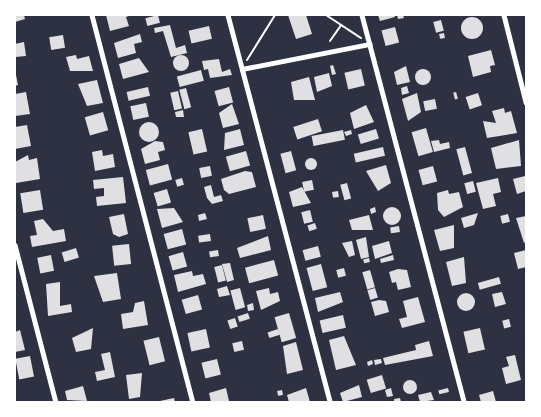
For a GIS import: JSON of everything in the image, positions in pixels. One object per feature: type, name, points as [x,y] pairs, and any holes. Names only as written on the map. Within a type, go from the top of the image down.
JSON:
[{"type":"street","points":[[92,15],[193,402]]},
{"type":"street","points":[[228,15],[330,402]]},
{"type":"street","points":[[362,15],[464,402]]},
{"type":"street","points":[[504,15],[526,102]]},
{"type":"street","points":[[242,69],[370,44]]},
{"type":"street","points":[[15,245],[56,402]]},
{"type":"path","points":[[242,69],[275,15]]},
{"type":"path","points":[[326,15],[370,44]]},
{"type":"path","points":[[330,42],[341,25]]},
{"type":"building","points":[[15,15],[24,15],[25,19],[15,22]]},
{"type":"building","points":[[106,15],[131,15],[126,17],[129,26],[110,31]]},
{"type":"building","points":[[158,15],[160,23],[147,26],[145,18]]},
{"type":"building","points":[[288,15],[306,15],[312,34],[296,39]]},
{"type":"building","points":[[378,15],[394,15],[395,17],[380,21]]},
{"type":"building","points":[[397,15],[403,15],[404,18],[398,19]]},
{"type":"building","points":[[472,17],[482,24],[483,28],[476,38],[472,39],[462,32],[461,28],[468,18]]},
{"type":"building","points":[[441,20],[444,31],[436,33],[433,22]]},
{"type":"building","points":[[170,25],[176,48],[185,45],[187,53],[171,57],[163,31],[155,33],[154,28]]},
{"type":"building","points":[[209,26],[212,39],[191,43],[189,31]]},
{"type":"building","points":[[395,27],[399,42],[386,46],[381,31]]},
{"type":"building","points":[[444,33],[445,38],[440,39],[439,34]]},
{"type":"building","points":[[140,34],[142,42],[134,44],[136,53],[118,58],[114,43]]},
{"type":"building","points":[[63,35],[65,48],[51,50],[49,37]]},
{"type":"building","points":[[24,42],[26,56],[15,57],[15,44]]},
{"type":"building","points":[[491,50],[495,65],[490,66],[491,72],[473,77],[468,56]]},
{"type":"building","points":[[76,55],[77,59],[89,56],[93,71],[70,71],[66,57]]},
{"type":"building","points":[[181,55],[189,63],[181,71],[173,63]]},
{"type":"building","points":[[139,58],[149,72],[123,79],[119,64]]},
{"type":"building","points":[[219,59],[222,72],[230,69],[232,75],[210,78],[208,69],[204,70],[202,61]]},
{"type":"building","points":[[333,65],[336,74],[332,75],[330,66]]},
{"type":"building","points":[[406,66],[410,82],[397,85],[394,72]]},
{"type":"building","points":[[361,69],[365,86],[348,89],[344,73]]},
{"type":"building","points":[[420,69],[426,69],[431,74],[429,83],[420,85],[415,80],[415,74]]},
{"type":"building","points":[[15,70],[18,85],[15,86]]},
{"type":"building","points":[[201,70],[204,81],[180,87],[177,76]]},
{"type":"building","points":[[329,73],[332,86],[317,92],[314,77]]},
{"type":"building","points":[[309,77],[315,100],[294,100],[291,82]]},
{"type":"building","points":[[97,80],[103,103],[87,106],[78,84]]},
{"type":"building","points":[[407,86],[409,93],[402,95],[401,88]]},
{"type":"building","points":[[148,87],[150,96],[129,101],[127,92]]},
{"type":"building","points":[[229,87],[233,102],[219,106],[215,91]]},
{"type":"building","points":[[186,88],[191,107],[184,109],[179,90]]},
{"type":"building","points":[[178,91],[182,109],[174,110],[170,93]]},
{"type":"building","points":[[26,92],[30,114],[15,116],[15,94]]},
{"type":"building","points":[[456,92],[458,99],[455,100],[453,93]]},
{"type":"building","points":[[417,93],[421,112],[408,121],[402,99]]},
{"type":"building","points":[[478,93],[482,105],[470,109],[466,97]]},
{"type":"building","points":[[435,99],[437,109],[425,111],[423,101]]},
{"type":"building","points":[[146,103],[149,117],[133,120],[130,106]]},
{"type":"building","points":[[232,104],[239,124],[223,128],[219,113]]},
{"type":"building","points":[[366,105],[374,122],[354,129],[350,113]]},
{"type":"building","points":[[504,108],[505,113],[511,111],[517,133],[487,138],[483,121],[496,123],[492,111]]},
{"type":"building","points":[[183,110],[184,117],[176,117],[175,112]]},
{"type":"building","points":[[103,112],[108,130],[90,136],[85,117]]},
{"type":"building","points":[[318,119],[322,131],[297,139],[293,127]]},
{"type":"building","points":[[145,122],[153,122],[159,128],[159,136],[153,142],[145,142],[139,136],[139,128]]},
{"type":"building","points":[[27,125],[31,146],[15,149],[15,127]]},
{"type":"building","points":[[426,128],[433,152],[418,156],[412,132]]},
{"type":"building","points":[[202,129],[207,151],[194,155],[188,132]]},
{"type":"building","points":[[240,129],[244,145],[224,150],[225,133]]},
{"type":"building","points":[[376,129],[379,139],[361,144],[358,135]]},
{"type":"building","points":[[343,130],[345,140],[313,146],[312,136]]},
{"type":"building","points":[[351,130],[352,134],[346,136],[344,132]]},
{"type":"building","points":[[439,140],[440,144],[449,142],[450,148],[434,152],[431,141]]},
{"type":"building","points":[[519,140],[521,166],[496,169],[491,148]]},
{"type":"building","points":[[155,141],[163,142],[165,150],[158,152],[160,160],[145,164],[141,149]]},
{"type":"building","points":[[383,147],[385,156],[356,163],[354,154]]},
{"type":"building","points":[[465,147],[472,173],[463,175],[456,149]]},
{"type":"building","points":[[102,150],[103,156],[113,154],[115,167],[95,171],[92,152]]},
{"type":"building","points":[[246,151],[250,165],[230,171],[226,157]]},
{"type":"building","points":[[291,151],[296,170],[286,173],[280,154]]},
{"type":"building","points":[[28,155],[29,160],[37,158],[40,179],[16,183],[15,162]]},
{"type":"building","points":[[309,158],[313,158],[317,164],[313,170],[309,170],[305,166],[305,162]]},
{"type":"building","points":[[168,164],[172,179],[150,185],[146,170]]},
{"type":"building","points":[[386,165],[391,183],[378,191],[366,171]]},
{"type":"building","points":[[210,166],[212,176],[201,178],[199,168]]},
{"type":"building","points":[[433,166],[437,181],[423,185],[419,170]]},
{"type":"building","points":[[245,171],[252,172],[256,187],[229,194],[224,190],[221,179]]},
{"type":"building","points":[[525,176],[526,191],[517,194],[513,179]]},
{"type":"building","points":[[123,177],[126,203],[97,206],[96,197],[104,196],[104,188],[94,189],[93,180]]},
{"type":"building","points":[[182,178],[184,185],[177,187],[175,180]]},
{"type":"building","points":[[498,178],[501,192],[493,194],[496,206],[483,209],[476,183]]},
{"type":"building","points":[[312,180],[314,190],[304,192],[302,182]]},
{"type":"building","points":[[473,181],[476,192],[467,194],[464,183]]},
{"type":"building","points":[[347,183],[351,198],[344,200],[340,185]]},
{"type":"building","points":[[211,185],[214,197],[221,195],[223,201],[212,204],[207,198],[204,187]]},
{"type":"building","points":[[302,187],[311,203],[293,207],[289,192]]},
{"type":"building","points":[[167,189],[171,202],[158,206],[154,193]]},
{"type":"building","points":[[40,190],[43,210],[23,213],[20,193]]},
{"type":"building","points":[[448,190],[449,194],[459,192],[463,207],[444,217],[438,210],[437,193]]},
{"type":"building","points":[[338,191],[339,197],[333,198],[332,192]]},
{"type":"building","points":[[375,207],[376,212],[371,214],[370,209]]},
{"type":"building","points":[[392,207],[398,210],[401,216],[398,222],[392,225],[386,222],[383,216],[386,210]]},
{"type":"building","points":[[174,208],[183,222],[162,228],[157,209]]},
{"type":"building","points":[[310,210],[313,222],[304,224],[301,212]]},
{"type":"building","points":[[205,213],[207,219],[199,221],[198,215]]},
{"type":"building","points":[[478,213],[474,225],[464,228],[461,218]]},
{"type":"building","points":[[124,214],[128,234],[119,237],[113,234],[109,217]]},
{"type":"building","points":[[508,214],[510,222],[502,224],[500,216]]},
{"type":"building","points":[[263,215],[266,229],[250,232],[247,218]]},
{"type":"building","points":[[369,215],[373,230],[352,230],[349,220]]},
{"type":"building","points":[[526,216],[526,242],[524,243],[516,218]]},
{"type":"building","points":[[43,219],[53,231],[64,229],[66,241],[32,247],[30,236],[37,235],[34,221]]},
{"type":"building","points":[[315,223],[317,229],[309,231],[307,225]]},
{"type":"building","points":[[454,225],[454,248],[440,251],[434,230]]},
{"type":"building","points":[[399,226],[400,232],[391,233],[390,227]]},
{"type":"building","points":[[182,229],[186,244],[168,249],[164,234]]},
{"type":"building","points":[[210,234],[211,241],[199,243],[198,236]]},
{"type":"building","points":[[268,236],[271,250],[240,258],[237,248]]},
{"type":"building","points":[[366,237],[369,257],[361,259],[356,240]]},
{"type":"building","points":[[352,241],[355,255],[349,257],[342,243]]},
{"type":"building","points":[[389,241],[392,253],[375,259],[372,246]]},
{"type":"building","points":[[129,244],[131,264],[114,266],[112,246]]},
{"type":"building","points":[[318,246],[321,257],[305,261],[303,250]]},
{"type":"building","points":[[76,248],[79,258],[65,262],[62,252]]},
{"type":"building","points":[[218,250],[219,256],[210,257],[209,251]]},
{"type":"building","points":[[526,250],[526,267],[518,269],[514,253]]},
{"type":"building","points":[[183,252],[187,266],[173,271],[169,256]]},
{"type":"building","points":[[51,255],[54,271],[40,273],[37,258]]},
{"type":"building","points":[[393,255],[394,260],[381,263],[380,259]]},
{"type":"building","points":[[464,257],[466,283],[452,286],[446,262]]},
{"type":"building","points":[[369,258],[370,262],[364,263],[363,259]]},
{"type":"building","points":[[274,260],[278,275],[249,283],[245,268]]},
{"type":"building","points":[[230,263],[234,280],[227,282],[222,264]]},
{"type":"building","points":[[321,264],[327,287],[313,291],[307,268]]},
{"type":"building","points":[[222,265],[226,281],[218,282],[214,267]]},
{"type":"building","points":[[344,268],[346,276],[338,278],[336,270]]},
{"type":"building","points":[[398,269],[407,270],[411,287],[398,290],[396,282],[392,283],[389,272]]},
{"type":"building","points":[[370,270],[375,287],[367,290],[362,272]]},
{"type":"building","points":[[192,271],[193,276],[203,274],[206,284],[178,292],[174,275]]},
{"type":"building","points":[[117,273],[121,299],[103,302],[94,276]]},
{"type":"building","points":[[499,277],[501,284],[480,290],[478,283]]},
{"type":"building","points":[[60,282],[60,306],[71,304],[72,312],[48,316],[46,284]]},
{"type":"building","points":[[227,286],[230,295],[219,297],[217,289]]},
{"type":"building","points":[[240,288],[245,307],[236,310],[230,291]]},
{"type":"building","points":[[269,288],[270,294],[278,292],[280,301],[261,310],[256,291]]},
{"type":"building","points":[[375,288],[378,298],[370,300],[367,290]]},
{"type":"building","points":[[340,292],[343,302],[318,312],[315,298]]},
{"type":"building","points":[[502,292],[506,304],[495,307],[492,294]]},
{"type":"building","points":[[462,293],[470,293],[475,298],[473,309],[462,311],[457,306],[457,298]]},
{"type":"building","points":[[198,295],[202,309],[186,314],[182,300]]},
{"type":"building","points":[[418,297],[425,322],[402,328],[399,319],[407,317],[403,301]]},
{"type":"building","points":[[144,301],[148,325],[123,329],[121,314],[133,312],[135,303]]},
{"type":"building","points":[[386,301],[389,312],[375,316],[371,302]]},
{"type":"building","points":[[253,303],[254,310],[248,311],[247,305]]},
{"type":"building","points":[[248,313],[250,319],[239,322],[238,316]]},
{"type":"building","points":[[289,313],[296,338],[282,342],[275,317]]},
{"type":"building","points":[[343,315],[346,328],[323,333],[320,320]]},
{"type":"building","points":[[235,318],[238,327],[230,329],[227,320]]},
{"type":"building","points":[[509,319],[511,327],[504,328],[502,321]]},
{"type":"building","points":[[93,328],[91,349],[76,352],[72,338]]},
{"type":"building","points":[[480,328],[485,349],[468,353],[463,332]]},
{"type":"building","points":[[206,329],[210,348],[191,352],[187,333]]},
{"type":"building","points":[[278,329],[280,335],[269,338],[268,332]]},
{"type":"building","points":[[20,330],[25,350],[15,352],[15,332]]},
{"type":"building","points":[[344,336],[356,365],[336,370],[329,340]]},
{"type":"building","points":[[159,337],[165,361],[150,365],[143,341]]},
{"type":"building","points":[[242,341],[244,350],[234,352],[232,343]]},
{"type":"building","points":[[429,341],[433,356],[385,365],[383,358],[416,350],[415,345]]},
{"type":"building","points":[[296,342],[303,370],[287,374],[283,346]]},
{"type":"building","points":[[110,352],[115,377],[97,381],[95,372],[105,370],[101,354]]},
{"type":"building","points":[[515,355],[521,380],[506,384],[502,368],[509,366],[506,357]]},
{"type":"building","points":[[30,356],[34,377],[19,379],[15,359]]},
{"type":"building","points":[[217,359],[221,375],[205,378],[201,363]]},
{"type":"building","points":[[381,359],[382,363],[375,365],[374,360]]},
{"type":"building","points":[[372,360],[373,364],[368,366],[367,362]]},
{"type":"building","points":[[142,373],[140,397],[129,399],[126,375]]},
{"type":"building","points":[[382,375],[386,388],[371,393],[367,380]]},
{"type":"building","points":[[407,380],[413,380],[417,387],[413,394],[407,394],[403,390],[403,384]]},
{"type":"building","points":[[359,385],[362,397],[343,402],[340,393]]},
{"type":"building","points":[[83,386],[87,401],[67,400],[65,391]]},
{"type":"building","points":[[226,388],[229,401],[211,402],[209,393]]},
{"type":"building","points":[[306,388],[310,402],[289,402],[287,395]]},
{"type":"building","points":[[391,388],[393,396],[387,397],[385,390]]},
{"type":"building","points":[[448,388],[449,392],[439,394],[438,390]]},
{"type":"building","points":[[282,390],[283,395],[278,396],[277,391]]},
{"type":"building","points":[[493,391],[496,402],[481,402],[479,395]]},
{"type":"building","points":[[431,392],[434,400],[420,402],[418,395]]},
{"type":"building","points":[[174,398],[175,402],[160,402],[160,401]]},
{"type":"building","points":[[400,398],[401,402],[394,402],[394,399]]}]
